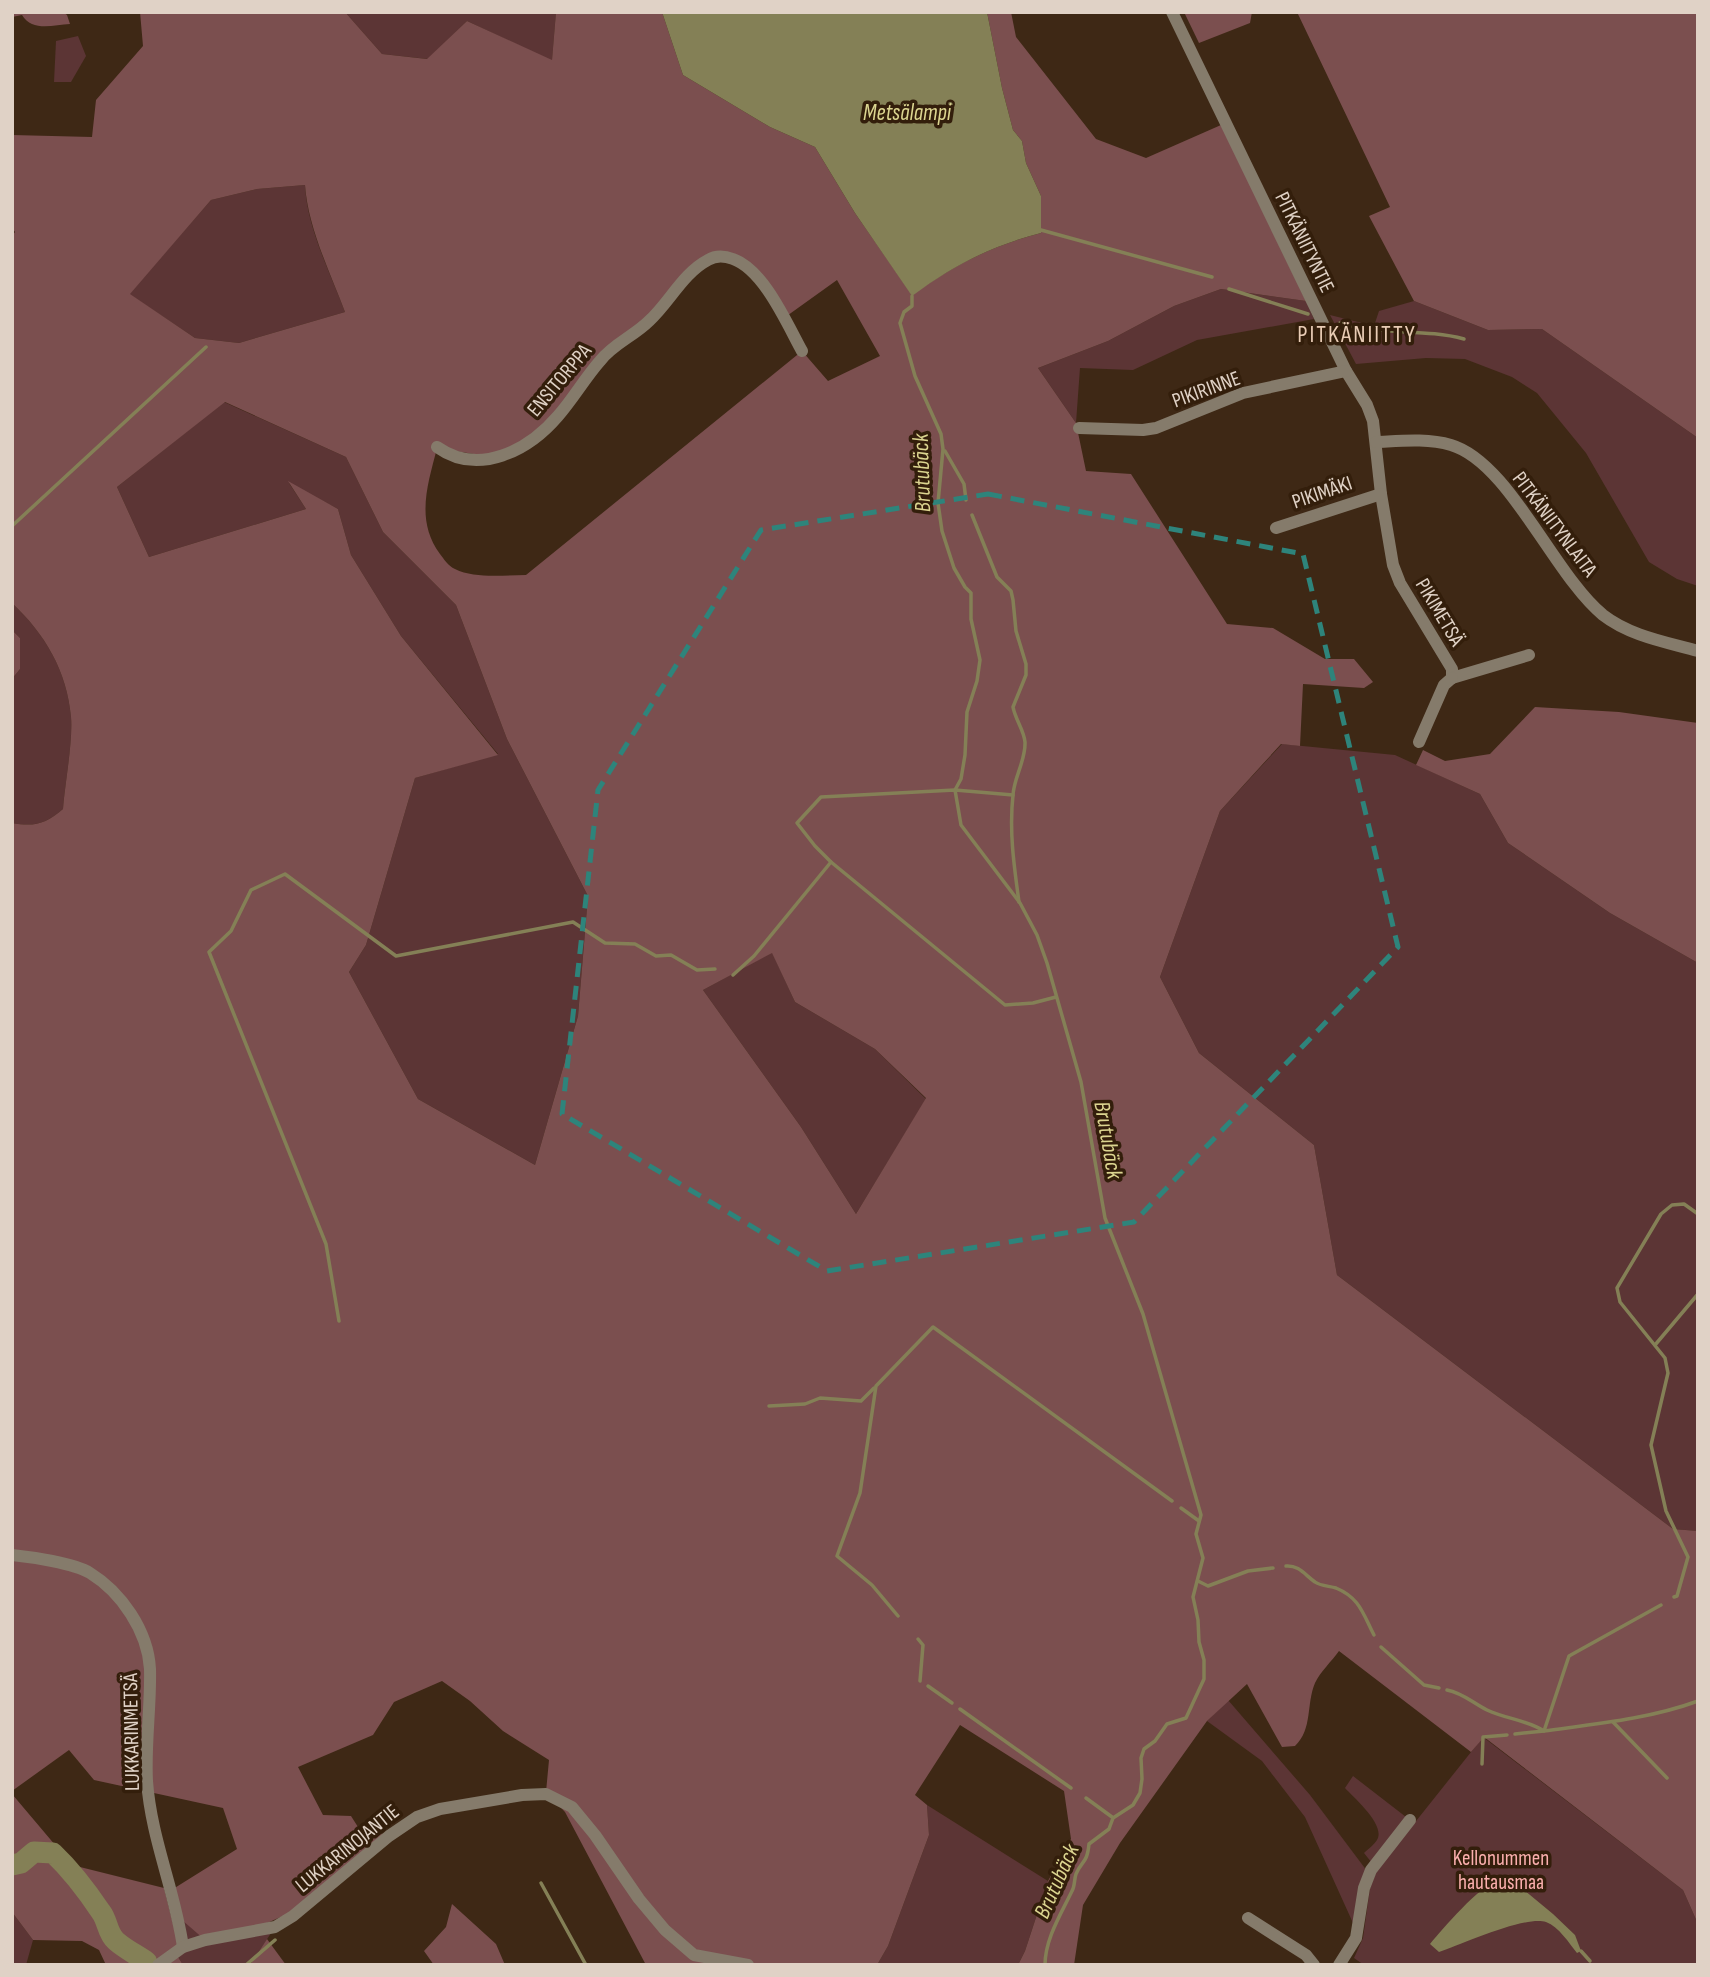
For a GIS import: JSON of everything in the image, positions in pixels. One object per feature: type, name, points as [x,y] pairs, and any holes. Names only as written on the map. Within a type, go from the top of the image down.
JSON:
[{"type":"street","name":"PITKÄNIITYNTIE","points":[[1172,12],[1346,371],[1367,405],[1373,421],[1381,494]]},
{"type":"street","name":"ENSITORPPA","points":[[437,447],[461,458],[476,460],[498,458],[517,450],[558,417],[601,358],[650,320],[696,268],[711,258],[725,257],[754,272],[773,299],[802,351]]},
{"type":"street","name":"PIKIRINNE","points":[[1079,428],[1156,428],[1243,393],[1346,371]]},
{"type":"street","name":"PITKÄNIITYNLAITA","points":[[1376,442],[1425,441],[1470,452],[1499,481],[1580,590],[1603,615],[1640,635],[1698,651]]},
{"type":"street","name":"PIKIMÄKI","points":[[1276,528],[1381,494]]},
{"type":"street","name":"PIKIMETSÄ","points":[[1381,494],[1388,546],[1400,583],[1452,669],[1452,678],[1444,685],[1419,742]]},
{"type":"street","points":[[1452,678],[1529,655]]},
{"type":"street","name":"LUKKARINMETSÄ","points":[[12,1555],[36,1558],[89,1572],[125,1602],[144,1640],[150,1666],[147,1782],[160,1855],[183,1947]]},
{"type":"street","name":"LUKKARINOJANTIE","points":[[158,1965],[183,1947],[205,1940],[275,1927],[293,1916],[389,1836],[417,1817],[454,1807],[522,1795],[546,1794],[572,1807],[664,1930],[694,1955],[748,1965]]},
{"type":"street","points":[[1339,1965],[1356,1938],[1364,1888],[1371,1870],[1410,1820]]},
{"type":"street","points":[[1248,1918],[1306,1955],[1314,1965]]},
{"type":"highlighted area","points":[[988,494],[1303,554],[1398,947],[1134,1222],[827,1271],[562,1114],[598,790],[761,530]]},
{"type":"green space","points":[[345,12],[556,12],[552,61],[467,21],[428,59],[382,54]]},
{"type":"green space","points":[[78,36],[86,56],[71,82],[54,82],[56,41]]},
{"type":"green space","points":[[305,185],[315,234],[345,312],[239,343],[195,338],[129,294],[211,200],[257,189]]},
{"type":"green space","points":[[1221,289],[1306,301],[1314,319],[1197,340],[1133,370],[1080,368],[1076,423],[1038,368],[1108,341],[1174,306]]},
{"type":"green space","points":[[1414,301],[1488,330],[1542,329],[1698,438],[1698,586],[1677,579],[1649,562],[1586,453],[1537,393],[1512,377],[1465,359],[1426,358],[1356,364],[1330,315],[1374,326],[1379,311]]},
{"type":"green space","points":[[224,402],[346,457],[383,532],[456,605],[507,739],[588,896],[578,1016],[535,1165],[418,1099],[349,972],[366,945],[415,778],[498,754],[401,636],[351,555],[338,509],[289,483],[306,509],[149,557],[117,487]]},
{"type":"green space","points":[[12,603],[35,627],[52,654],[65,684],[71,717],[63,809],[45,821],[27,825],[12,823],[12,679],[20,669],[20,638],[12,630]]},
{"type":"green space","points":[[1282,744],[1395,755],[1480,794],[1508,843],[1610,913],[1698,963],[1698,1531],[1673,1529],[1337,1275],[1314,1145],[1199,1053],[1160,977],[1220,811]]},
{"type":"green space","points":[[772,952],[795,1002],[875,1049],[926,1099],[856,1214],[801,1127],[703,990]]},
{"type":"green space","points":[[1228,1700],[1310,1795],[1367,1871],[1353,1923],[1305,1817],[1262,1761],[1207,1721]]},
{"type":"green space","name":"Kellonummen hautausmaa","points":[[1483,1737],[1683,1890],[1698,1924],[1698,1965],[1364,1965],[1354,1958],[1363,1938],[1370,1888],[1377,1870]]},
{"type":"green space","points":[[1353,1776],[1406,1817],[1372,1863],[1364,1853],[1377,1840],[1379,1834],[1368,1812],[1345,1788]]},
{"type":"green space","points":[[927,1805],[1048,1881],[1018,1965],[877,1965],[888,1946],[929,1835]]},
{"type":"green space","points":[[173,1889],[275,1927],[250,1965],[183,1965],[175,1952]]},
{"type":"green space","points":[[12,1912],[33,1940],[26,1965],[12,1965]]},
{"type":"shaded area","points":[[12,12],[63,12],[70,24],[37,26],[22,15],[12,17]]},
{"type":"shaded area","points":[[140,12],[345,12],[382,54],[427,59],[467,21],[552,60],[556,12],[662,12],[683,75],[770,127],[815,147],[855,213],[912,295],[943,274],[974,258],[1041,233],[1041,196],[1026,163],[1022,141],[1013,130],[987,12],[1011,12],[1016,37],[1096,139],[1146,158],[1221,125],[1306,301],[1221,289],[1174,306],[1108,341],[1038,368],[1076,423],[1086,471],[1131,474],[1227,624],[1273,628],[1325,659],[1354,659],[1373,682],[1364,688],[1303,684],[1300,746],[1281,744],[1220,811],[1160,977],[1199,1053],[1314,1145],[1337,1275],[1673,1529],[1698,1531],[1698,1924],[1683,1890],[1484,1737],[1471,1752],[1339,1651],[1315,1683],[1307,1724],[1295,1746],[1282,1747],[1247,1684],[1207,1721],[1120,1843],[1083,1905],[1074,1965],[1018,1965],[1048,1881],[1071,1839],[1064,1791],[960,1725],[915,1795],[927,1805],[929,1835],[888,1946],[877,1965],[646,1965],[565,1812],[546,1792],[549,1760],[503,1731],[470,1701],[442,1681],[394,1702],[373,1735],[298,1767],[323,1815],[351,1816],[365,1838],[386,1833],[292,1912],[249,1931],[205,1940],[182,1920],[173,1889],[237,1849],[223,1808],[94,1780],[69,1750],[12,1791],[12,823],[39,823],[63,809],[71,717],[65,684],[52,654],[35,627],[12,603],[12,236],[15,232],[12,228],[12,135],[92,137],[96,100],[143,46]],"holes":[[[305,185],[315,234],[345,312],[239,343],[195,338],[130,294],[211,200],[257,189]],[[717,256],[753,272],[784,318],[837,280],[880,356],[828,381],[802,351],[526,575],[480,575],[450,566],[432,541],[426,515],[427,488],[437,448],[498,458],[558,417],[614,347]],[[225,402],[346,457],[383,532],[456,605],[507,739],[588,896],[578,1016],[535,1165],[418,1099],[349,972],[366,945],[415,778],[498,755],[401,636],[351,555],[338,509],[288,481],[306,509],[149,557],[117,487]],[[772,953],[795,1002],[875,1049],[926,1098],[856,1214],[801,1127],[703,990]]]},
{"type":"shaded area","points":[[1184,12],[1252,12],[1250,23],[1199,43]]},
{"type":"shaded area","points":[[1297,12],[1698,12],[1698,438],[1542,329],[1488,330],[1414,301],[1369,216],[1390,207]]},
{"type":"shaded area","points":[[12,630],[20,638],[20,669],[12,679]]},
{"type":"shaded area","points":[[1535,707],[1619,712],[1698,723],[1698,963],[1610,913],[1508,843],[1480,794],[1416,765],[1423,750],[1445,761],[1490,754]]},
{"type":"shaded area","points":[[12,1794],[72,1865],[164,1888],[178,1943],[175,1952],[183,1965],[106,1965],[99,1950],[82,1941],[33,1940],[12,1912]]},
{"type":"shaded area","points":[[452,1904],[496,1944],[505,1965],[434,1965],[424,1951],[446,1927]]},
{"type":"shaded area","points":[[267,1939],[286,1965],[250,1965]]},
{"type":"water","name":"Metsälampi","points":[[662,12],[987,12],[1013,130],[1022,141],[1026,163],[1041,196],[1041,233],[974,258],[912,296],[855,213],[815,147],[770,127],[683,75]]},
{"type":"water","points":[[1497,1880],[1507,1880],[1524,1890],[1553,1914],[1575,1935],[1581,1951],[1577,1953],[1551,1924],[1537,1921],[1509,1926],[1439,1952],[1430,1944],[1471,1899]]},
{"type":"waterway","points":[[1041,230],[1212,277]]},
{"type":"waterway","points":[[1229,289],[1308,314]]},
{"type":"waterway","name":"Brutubäck","points":[[912,296],[912,306],[904,312],[900,323],[915,376],[941,434],[943,449],[938,503],[942,531],[954,568],[971,593],[971,619],[980,660],[977,681],[967,712],[961,779],[955,790],[961,825],[1020,903],[1037,935],[1047,963],[1081,1082],[1105,1218],[1143,1314],[1201,1515],[1196,1534],[1203,1558],[1193,1597],[1204,1660],[1204,1679],[1186,1718],[1167,1724],[1155,1741],[1144,1749],[1141,1758],[1140,1793],[1133,1805],[1113,1818],[1109,1829],[1089,1844],[1086,1859],[1076,1874],[1073,1889],[1051,1936],[1045,1965]]},
{"type":"waterway","points":[[1340,323],[1464,339]]},
{"type":"waterway","points":[[12,526],[206,347]]},
{"type":"waterway","points":[[945,451],[964,484],[966,500]]},
{"type":"waterway","points":[[972,515],[997,577],[1011,591],[1016,631],[1026,664],[1026,675],[1013,707],[1025,742],[1012,808],[1019,902]]},
{"type":"waterway","points":[[831,862],[797,823],[821,797],[955,790],[1013,795]]},
{"type":"waterway","points":[[733,975],[754,956],[831,862],[1005,1005],[1033,1003],[1056,997]]},
{"type":"waterway","points":[[339,1321],[326,1244],[209,952],[231,931],[251,890],[285,874],[396,956],[573,922],[605,943],[635,944],[656,956],[671,955],[697,970],[715,969]]},
{"type":"waterway","points":[[1674,1597],[1677,1596],[1688,1557],[1666,1511],[1651,1445],[1668,1373],[1665,1358],[1620,1302],[1617,1288],[1661,1214],[1672,1205],[1684,1204],[1698,1214]]},
{"type":"waterway","points":[[1655,1345],[1698,1294]]},
{"type":"waterway","points":[[898,1616],[872,1585],[837,1556],[860,1493],[876,1386],[933,1327],[1172,1501]]},
{"type":"waterway","points":[[769,1406],[805,1404],[820,1398],[861,1401],[874,1388]]},
{"type":"waterway","points":[[1181,1508],[1199,1521]]},
{"type":"waterway","points":[[1286,1566],[1298,1569],[1317,1583],[1336,1588],[1351,1597],[1360,1607],[1374,1635]]},
{"type":"waterway","points":[[1198,1581],[1208,1586],[1248,1571],[1273,1568]]},
{"type":"waterway","points":[[1515,1734],[1544,1731],[1569,1656],[1661,1605]]},
{"type":"waterway","points":[[918,1639],[923,1645],[920,1681]]},
{"type":"waterway","points":[[1381,1647],[1424,1685],[1439,1688]]},
{"type":"waterway","points":[[928,1686],[952,1703]]},
{"type":"waterway","points":[[1447,1690],[1487,1710],[1544,1731],[1641,1717],[1698,1701]]},
{"type":"waterway","points":[[960,1709],[1071,1788]]},
{"type":"waterway","points":[[1613,1722],[1667,1778]]},
{"type":"waterway","points":[[1482,1764],[1483,1737],[1507,1735]]},
{"type":"waterway","points":[[1086,1798],[1112,1817]]},
{"type":"waterway","points":[[12,1865],[21,1863],[34,1852],[53,1853],[90,1896],[113,1938],[147,1962]]},
{"type":"waterway","points":[[541,1883],[586,1965]]},
{"type":"waterway","points":[[246,1965],[275,1940]]},
{"type":"waterway","points":[[1581,1951],[1590,1961]]},
{"type":"district","name":"PITKÄNIITTY","points":[[1357,334]]}]
